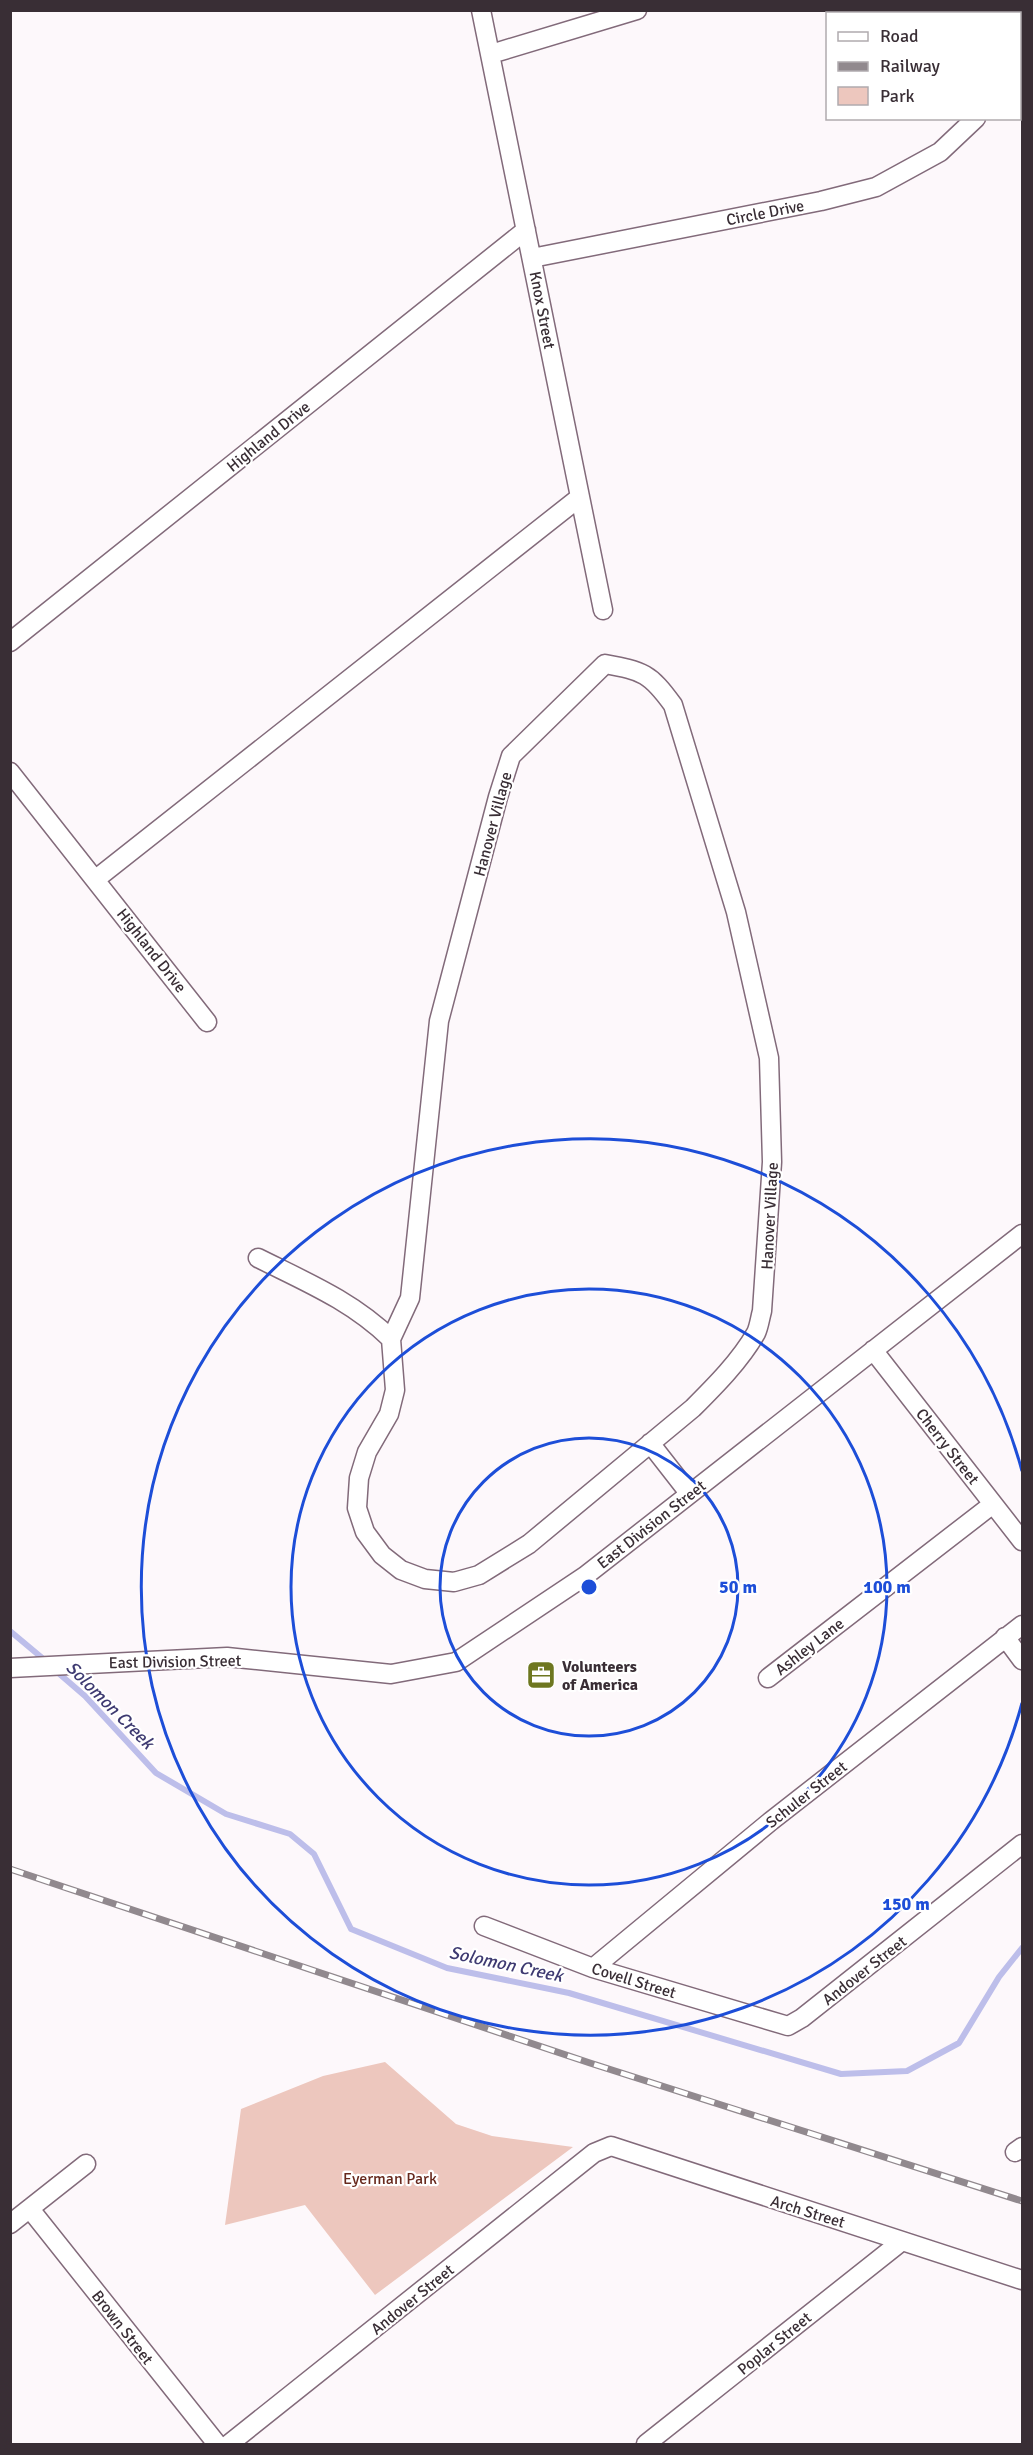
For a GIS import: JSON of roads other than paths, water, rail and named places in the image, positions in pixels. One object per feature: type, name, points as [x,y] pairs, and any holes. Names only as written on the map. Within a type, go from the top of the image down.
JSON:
[{"type":"street","name":"Knox Street","points":[[481,10],[603,610]]},
{"type":"street","points":[[491,54],[637,10]]},
{"type":"street","name":"Circle Drive","points":[[532,258],[820,201],[876,187],[940,152],[974,120]]},
{"type":"street","name":"Highland Drive","points":[[10,642],[526,230]]},
{"type":"street","points":[[96,879],[580,497]]},
{"type":"street","name":"Hanover Village","points":[[605,664],[639,671],[660,686],[673,705],[736,912],[769,1058],[772,1162],[766,1274],[762,1311],[756,1332],[715,1387],[693,1408],[529,1544],[479,1575],[454,1582],[425,1579],[401,1570],[382,1555],[365,1532],[357,1508],[359,1478],[367,1452],[388,1414],[395,1389],[391,1339],[410,1298],[439,1021],[511,756],[605,664]]},
{"type":"street","name":"Highland Drive","points":[[10,772],[207,1022]]},
{"type":"street","name":"East Division Street","points":[[11,1668],[226,1657],[391,1674],[456,1662],[585,1576],[1023,1234]]},
{"type":"street","points":[[258,1258],[350,1304],[391,1339]]},
{"type":"street","name":"Cherry Street","points":[[873,1350],[1023,1541]]},
{"type":"street","points":[[650,1443],[689,1493]]},
{"type":"street","name":"Ashley Lane","points":[[768,1678],[993,1504]]},
{"type":"street","name":"Schuler Street","points":[[593,1968],[771,1821],[1023,1625]]},
{"type":"street","points":[[1005,1637],[1023,1660]]},
{"type":"street","name":"Andover Street","points":[[788,2026],[802,2018],[1023,1844]]},
{"type":"street","name":"Covell Street","points":[[484,1926],[593,1968],[788,2026]]},
{"type":"street","name":"Arch Street","points":[[594,2153],[611,2146],[1023,2280]]},
{"type":"street","name":"Andover Street","points":[[229,2445],[594,2153]]},
{"type":"street","points":[[10,2224],[86,2163]]},
{"type":"street","name":"Brown Street","points":[[30,2208],[217,2445]]},
{"type":"street","name":"Poplar Street","points":[[646,2445],[902,2241]]},
{"type":"waterway","name":"Solomon Creek","points":[[10,1631],[47,1662]]},
{"type":"waterway","name":"Solomon Creek","points":[[56,1671],[85,1696],[156,1773],[226,1814],[290,1834],[314,1854],[351,1929],[447,1968],[569,1993],[841,2074],[907,2071],[959,2043],[999,1977],[1022,1948]]},
{"type":"railway","points":[[10,1869],[590,2063],[1022,2201]]},
{"type":"place","name":"Volunteers of America","points":[[541,1675]]},
{"type":"park label","name":"Eyerman Park","points":[[390,2178]]}]
